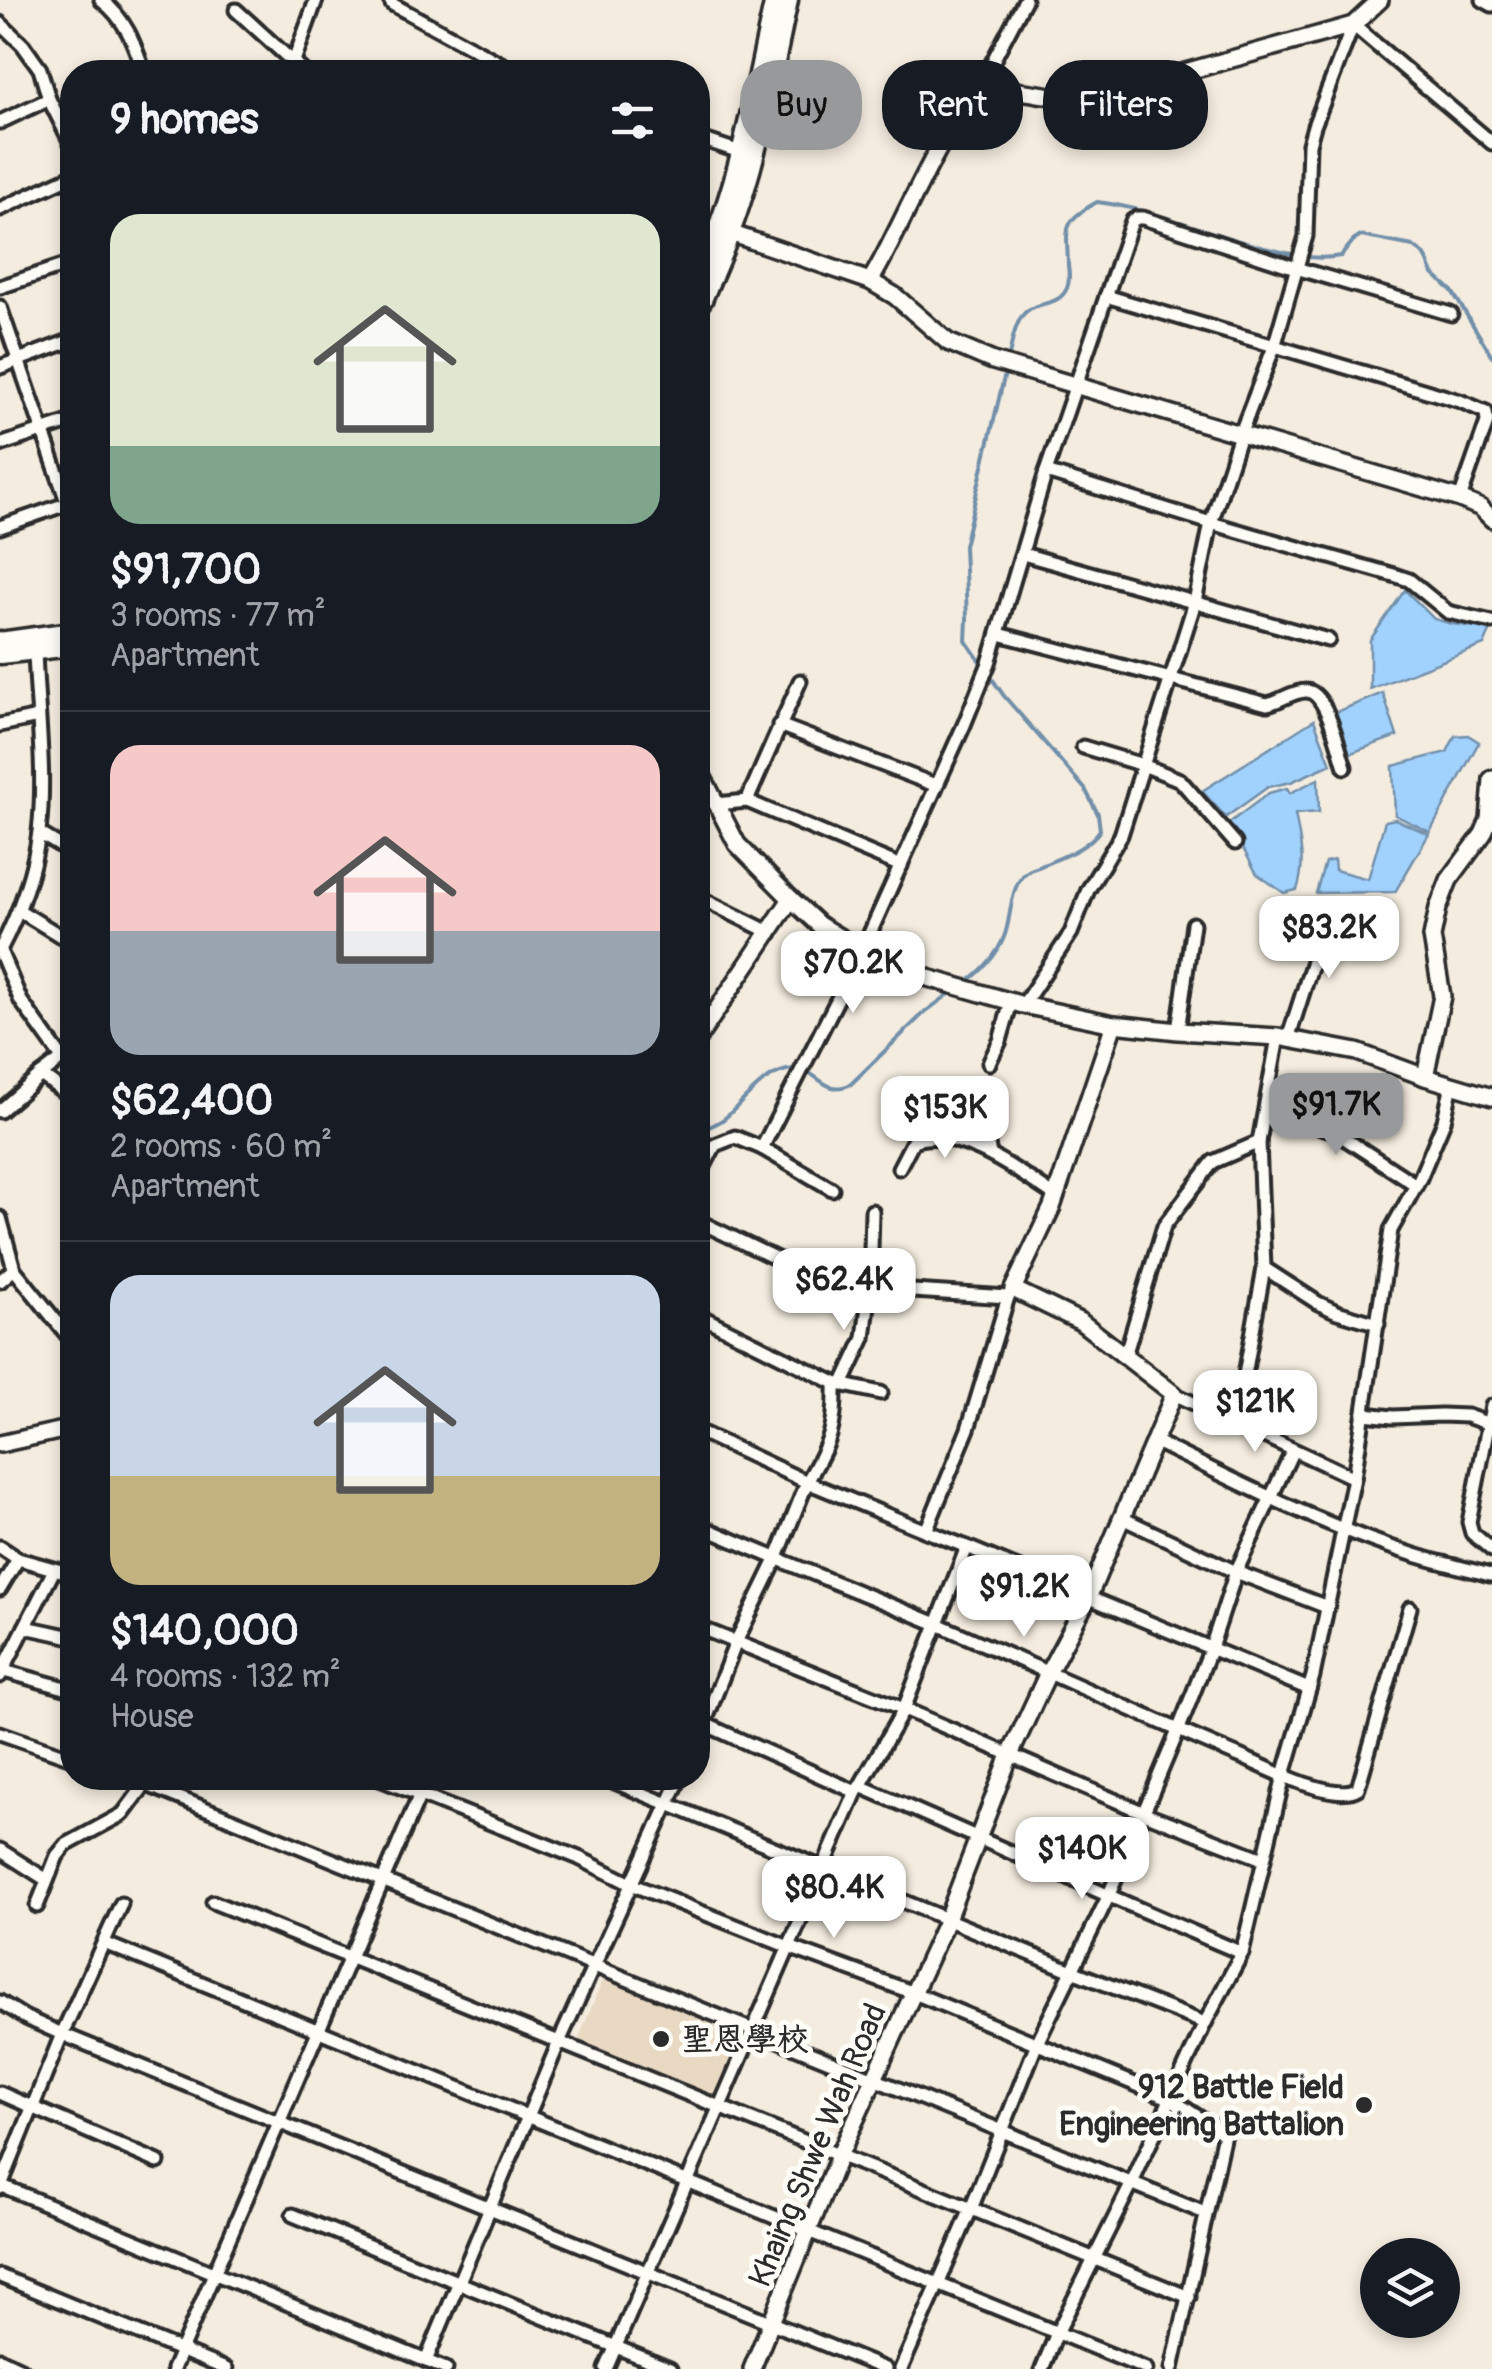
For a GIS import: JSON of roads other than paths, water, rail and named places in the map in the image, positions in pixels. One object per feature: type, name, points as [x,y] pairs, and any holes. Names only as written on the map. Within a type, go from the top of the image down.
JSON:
[{"type":"main road","points":[[710,247],[740,152],[776,0]]},
{"type":"main road","points":[[710,281],[730,233],[760,128],[788,0]]},
{"type":"main road","points":[[3,643],[60,634]]},
{"type":"main road","points":[[3,643],[35,652],[60,648]]},
{"type":"street","points":[[101,0],[117,12],[131,34],[140,60]]},
{"type":"street","points":[[294,60],[316,0]]},
{"type":"street","points":[[390,0],[494,60]]},
{"type":"street","points":[[993,60],[1025,0]]},
{"type":"street","points":[[1023,92],[1075,98],[1110,93],[1352,25],[1380,0]]},
{"type":"street","points":[[1483,0],[1492,6]]},
{"type":"street","points":[[236,10],[289,60]]},
{"type":"street","points":[[0,23],[24,45],[40,69],[60,122]]},
{"type":"street","points":[[1352,25],[1490,138]]},
{"type":"street","points":[[989,1063],[1017,1004],[1071,933],[1088,890],[1121,835],[1196,602],[1211,523],[1274,347],[1306,236],[1309,144],[1352,25]]},
{"type":"street","points":[[0,122],[48,98]]},
{"type":"street","points":[[710,142],[740,152]]},
{"type":"street","points":[[870,281],[939,150]]},
{"type":"street","points":[[0,209],[60,182]]},
{"type":"street","points":[[762,1148],[862,951],[984,677],[1046,472],[1132,221],[1137,218],[1299,259],[1452,314]]},
{"type":"street","points":[[730,233],[870,281],[895,296],[948,342],[1006,366],[1460,500],[1481,508],[1492,520]]},
{"type":"street","points":[[0,287],[60,267]]},
{"type":"street","points":[[1106,296],[1486,412],[1487,422],[1460,500]]},
{"type":"street","points":[[0,307],[60,477]]},
{"type":"street","points":[[0,367],[60,345]]},
{"type":"street","points":[[0,445],[60,425]]},
{"type":"street","points":[[1046,472],[1398,576],[1409,580],[1448,612],[1492,622]]},
{"type":"street","points":[[0,526],[60,510]]},
{"type":"street","points":[[1023,554],[1328,640]]},
{"type":"street","points":[[999,634],[1267,704],[1310,691],[1326,708],[1344,768]]},
{"type":"street","points":[[35,652],[41,750],[38,832],[20,911],[0,951],[22,1000],[60,1046]]},
{"type":"street","points":[[746,801],[800,681]]},
{"type":"street","points":[[0,725],[38,717]]},
{"type":"street","points":[[779,725],[935,785]]},
{"type":"street","points":[[1083,747],[1180,780],[1235,843]]},
{"type":"street","points":[[1425,1077],[1442,996],[1432,938],[1438,908],[1449,880],[1489,820],[1492,778]]},
{"type":"street","points":[[710,792],[737,844],[819,925],[900,970],[1017,1004],[1114,1024],[1283,1038],[1357,1052],[1492,1097]]},
{"type":"street","points":[[716,804],[746,801],[901,866]]},
{"type":"street","points":[[38,832],[60,846]]},
{"type":"street","points":[[710,1021],[792,899]]},
{"type":"street","points":[[710,903],[771,933]]},
{"type":"street","points":[[20,911],[60,936]]},
{"type":"street","points":[[1230,1420],[1245,1375],[1264,1268],[1259,1142],[1283,1038],[1317,946],[1315,915]]},
{"type":"street","points":[[1178,1031],[1193,924]]},
{"type":"street","points":[[926,1531],[968,1429],[1010,1293],[1056,1196],[1114,1024]]},
{"type":"street","points":[[1,1107],[60,1059]]},
{"type":"street","points":[[41,1074],[60,1089]]},
{"type":"street","points":[[1042,2369],[1205,2023],[1242,1953],[1284,1775],[1309,1689],[1344,1528],[1391,1230],[1416,1186],[1444,1121],[1452,1084]]},
{"type":"street","points":[[1265,1111],[1332,1130],[1416,1186]]},
{"type":"street","points":[[984,1125],[990,1154]]},
{"type":"street","points":[[710,1155],[715,1145],[736,1137],[832,1189]]},
{"type":"street","points":[[899,1168],[912,1141],[943,1139],[990,1154],[1056,1196]]},
{"type":"street","points":[[1125,1356],[1164,1226],[1213,1162],[1259,1142]]},
{"type":"street","points":[[710,1701],[830,1441],[839,1384],[864,1338],[872,1211]]},
{"type":"street","points":[[0,1218],[14,1270],[60,1326]]},
{"type":"street","points":[[710,1227],[833,1286],[1010,1293],[1081,1322],[1174,1394],[1354,1478]]},
{"type":"street","points":[[1264,1268],[1318,1303],[1378,1324]]},
{"type":"street","points":[[0,1280],[14,1270]]},
{"type":"street","points":[[710,1321],[839,1384],[881,1393]]},
{"type":"street","name":"Khaing Shwe Wah Road","points":[[752,2369],[839,2156],[946,1919],[1010,1754],[1088,1598],[1174,1394]]},
{"type":"street","points":[[1492,1406],[1469,1522],[1472,1533],[1492,1550]]},
{"type":"street","points":[[1364,1414],[1467,1416],[1490,1425]]},
{"type":"street","points":[[0,1444],[60,1431]]},
{"type":"street","points":[[710,1437],[808,1482],[1309,1689]]},
{"type":"street","points":[[1154,1442],[1344,1528],[1414,1555],[1490,1574]]},
{"type":"street","points":[[901,2369],[971,2209],[1037,2043],[1108,1897],[1178,1731],[1236,1572],[1294,1450]]},
{"type":"street","points":[[1122,1518],[1236,1572],[1327,1607]]},
{"type":"street","points":[[710,1530],[1178,1731],[1336,1792],[1348,1793],[1358,1788],[1410,1608]]},
{"type":"street","points":[[0,1547],[18,1559],[60,1571]]},
{"type":"street","points":[[606,2369],[858,1789],[904,1708],[966,1547]]},
{"type":"street","points":[[0,1588],[18,1559]]},
{"type":"street","points":[[54,1570],[2,1674],[60,1687]]},
{"type":"street","points":[[26,1627],[60,1634]]},
{"type":"street","points":[[710,1631],[904,1708],[1142,1812],[1264,1858]]},
{"type":"street","points":[[710,1726],[978,1837],[1242,1953]]},
{"type":"street","points":[[0,1732],[60,1754]]},
{"type":"street","points":[[37,1906],[57,1856],[66,1845],[123,1814],[141,1790]]},
{"type":"street","points":[[163,1790],[1206,2213]]},
{"type":"street","points":[[409,1790],[579,1858],[633,1885],[914,1993],[1170,2099],[1224,2134],[1172,2369]]},
{"type":"street","points":[[173,2369],[422,1790]]},
{"type":"street","points":[[635,1790],[1205,2023]]},
{"type":"street","points":[[426,2361],[560,2042],[674,1790]]},
{"type":"street","points":[[0,1850],[47,1880]]},
{"type":"street","points":[[212,1902],[1189,2297]]},
{"type":"street","points":[[121,1904],[0,2186],[446,2369]]},
{"type":"street","points":[[104,1944],[1146,2369]]},
{"type":"street","points":[[0,2002],[62,2034],[885,2369]]},
{"type":"street","points":[[0,2093],[158,2162]]},
{"type":"street","points":[[293,2215],[670,2369]]},
{"type":"street","points":[[0,2276],[226,2369]]},
{"type":"street","points":[[0,2359],[21,2369]]},
{"type":"water","points":[[1405,590],[1434,619],[1491,629],[1484,645],[1370,689],[1370,640]]},
{"type":"water","points":[[1383,693],[1397,736],[1346,755],[1329,715]]},
{"type":"water","points":[[1314,720],[1331,764],[1291,782],[1268,787],[1226,817],[1202,791]]},
{"type":"water","points":[[1468,735],[1479,742],[1430,832],[1395,815],[1393,766],[1447,752],[1455,736]]},
{"type":"water","points":[[1318,779],[1319,812],[1295,814],[1301,871],[1297,890],[1284,893],[1257,874],[1229,823],[1269,793],[1287,788],[1290,793]]},
{"type":"water","points":[[1395,819],[1429,834],[1395,892],[1316,893],[1325,862],[1334,860],[1335,870],[1368,879],[1385,821]]},
{"type":"waterway","points":[[1008,360],[1023,314],[1064,294],[1069,277],[1069,227],[1077,215],[1097,202],[1140,210],[1302,256],[1341,256],[1361,236],[1413,246],[1425,255],[1433,274],[1452,291],[1492,356]]},
{"type":"waterway","points":[[964,984],[987,964],[1001,944],[1021,878],[1081,847],[1100,830],[1098,814],[1085,789],[1004,696],[966,641],[964,546],[1006,369]]},
{"type":"waterway","points":[[710,1126],[783,1071],[809,1072],[834,1087],[851,1084],[925,1012],[952,992]]},
{"type":"place","name":"聖恩學校","points":[[661,2039]]},
{"type":"place","name":"912 Battle Field Engineering Battalion","points":[[1364,2105]]}]
